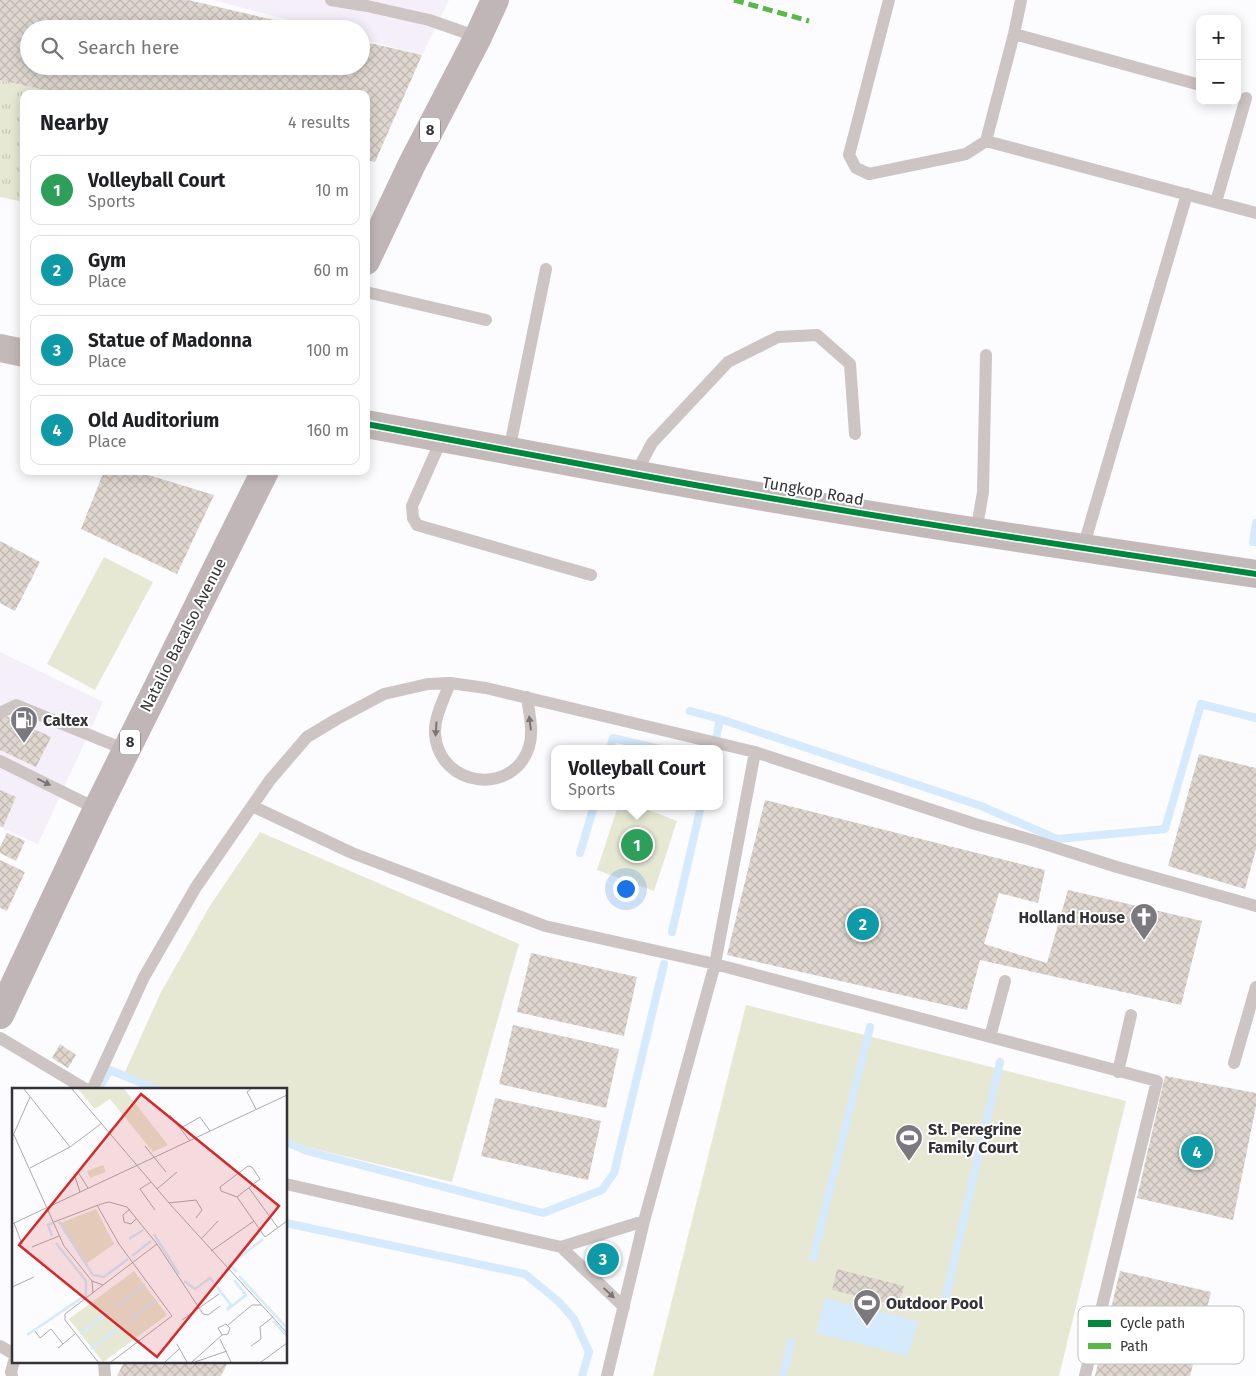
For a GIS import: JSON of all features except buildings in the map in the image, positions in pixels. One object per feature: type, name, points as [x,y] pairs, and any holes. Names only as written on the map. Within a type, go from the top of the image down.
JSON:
[{"type":"highway","name":"8","points":[[370,253],[412,164],[478,37],[495,0]]},
{"type":"highway","name":"Natalio Bacalso Avenue","points":[[0,1016],[97,809],[263,475]]},
{"type":"street","points":[[0,348],[20,352]]},
{"type":"street","name":"Tungkop Road","points":[[370,425],[635,474],[976,532],[1256,574]]},
{"type":"lane","points":[[331,0],[368,3],[429,20],[478,37]]},
{"type":"lane","points":[[889,0],[849,155],[856,168],[869,174],[966,154],[986,141],[1021,0]]},
{"type":"lane","points":[[1014,34],[1196,84]]},
{"type":"lane","points":[[1216,202],[1246,98]]},
{"type":"lane","points":[[986,141],[1256,214]]},
{"type":"lane","points":[[1082,548],[1187,194]]},
{"type":"lane","points":[[509,451],[546,269]]},
{"type":"lane","points":[[370,293],[486,320]]},
{"type":"lane","points":[[635,474],[652,444],[728,362],[778,338],[817,335],[850,364],[855,434]]},
{"type":"lane","points":[[976,532],[983,492],[986,355]]},
{"type":"lane","points":[[442,438],[412,506],[412,518],[417,525],[591,575]]},
{"type":"lane","points":[[450,683],[437,719],[435,732],[437,746],[442,758],[452,769],[463,776],[476,780],[489,780],[502,776],[514,769],[523,758],[529,746],[531,732],[527,697]]},
{"type":"lane","points":[[93,1088],[144,976],[196,887],[270,780],[307,737],[384,694],[428,684],[450,683],[486,688],[756,752],[975,824],[1032,840],[1117,868],[1256,906]]},
{"type":"lane","points":[[0,713],[16,705],[126,750]]},
{"type":"lane","points":[[607,1376],[644,1221],[715,964],[756,752]]},
{"type":"lane","points":[[0,760],[97,809]]},
{"type":"lane","points":[[252,806],[352,853],[544,926],[715,964],[1157,1081],[1101,1306]]},
{"type":"lane","points":[[990,1038],[1005,981]]},
{"type":"lane","points":[[1234,1063],[1256,987]]},
{"type":"lane","points":[[1118,1072],[1131,1016]]},
{"type":"lane","points":[[0,1038],[84,1088]]},
{"type":"lane","points":[[288,1184],[561,1248],[624,1307]]},
{"type":"lane","points":[[561,1248],[644,1221]]},
{"type":"lane","points":[[0,1346],[12,1353]]},
{"type":"shaded area","points":[[213,0],[449,0],[422,55],[370,41],[370,20],[289,20]]},
{"type":"shaded area","points":[[0,652],[103,702],[38,844],[0,827]]},
{"type":"green space","points":[[0,80],[44,90],[20,90],[20,201],[0,197]]},
{"type":"green space","points":[[104,557],[153,582],[95,690],[47,664]]},
{"type":"green space","points":[[617,810],[648,810],[677,821],[654,891],[597,870]]},
{"type":"green space","points":[[260,832],[519,944],[452,1182],[288,1142],[288,1088],[156,1088],[125,1072],[161,992],[211,904]]},
{"type":"green space","points":[[746,1005],[1126,1101],[1059,1376],[653,1376]]},
{"type":"water","name":"Outdoor Pool","points":[[825,1298],[918,1321],[908,1356],[816,1333]]},
{"type":"waterway","points":[[1256,523],[1253,542],[1256,542]]},
{"type":"waterway","points":[[690,711],[720,719],[981,806],[1057,839],[1165,829],[1201,704],[1256,718]]},
{"type":"waterway","points":[[715,744],[720,719]]},
{"type":"waterway","points":[[611,745],[613,738],[643,745]]},
{"type":"waterway","points":[[580,853],[593,810]]},
{"type":"waterway","points":[[672,932],[700,810]]},
{"type":"waterway","points":[[288,1143],[307,1151],[543,1213],[602,1190],[614,1173],[664,964]]},
{"type":"waterway","points":[[813,1258],[870,1027]]},
{"type":"waterway","points":[[946,1296],[1000,1062]]},
{"type":"waterway","points":[[102,1083],[110,1070],[153,1088]]},
{"type":"waterway","points":[[288,1223],[525,1274],[559,1302],[574,1319],[589,1352],[582,1376]]},
{"type":"waterway","points":[[783,1376],[791,1342]]},
{"type":"marked path","points":[[734,0],[809,21]]},
{"type":"cycle path","points":[[370,425],[711,488],[1022,539],[1256,574]]},
{"type":"place","name":"Caltex","points":[[24,744]]},
{"type":"place","name":"Volleyball Court","points":[[637,845]]},
{"type":"place","name":"Gym","points":[[863,924]]},
{"type":"place","name":"Holland House","points":[[1144,941]]},
{"type":"place","name":"Old Auditorium","points":[[1197,1152]]},
{"type":"place","name":"St. Peregrine Family Court","points":[[909,1162]]},
{"type":"place","name":"Statue of Madonna","points":[[603,1259]]},
{"type":"place","name":"Outdoor Pool","points":[[867,1327]]}]
